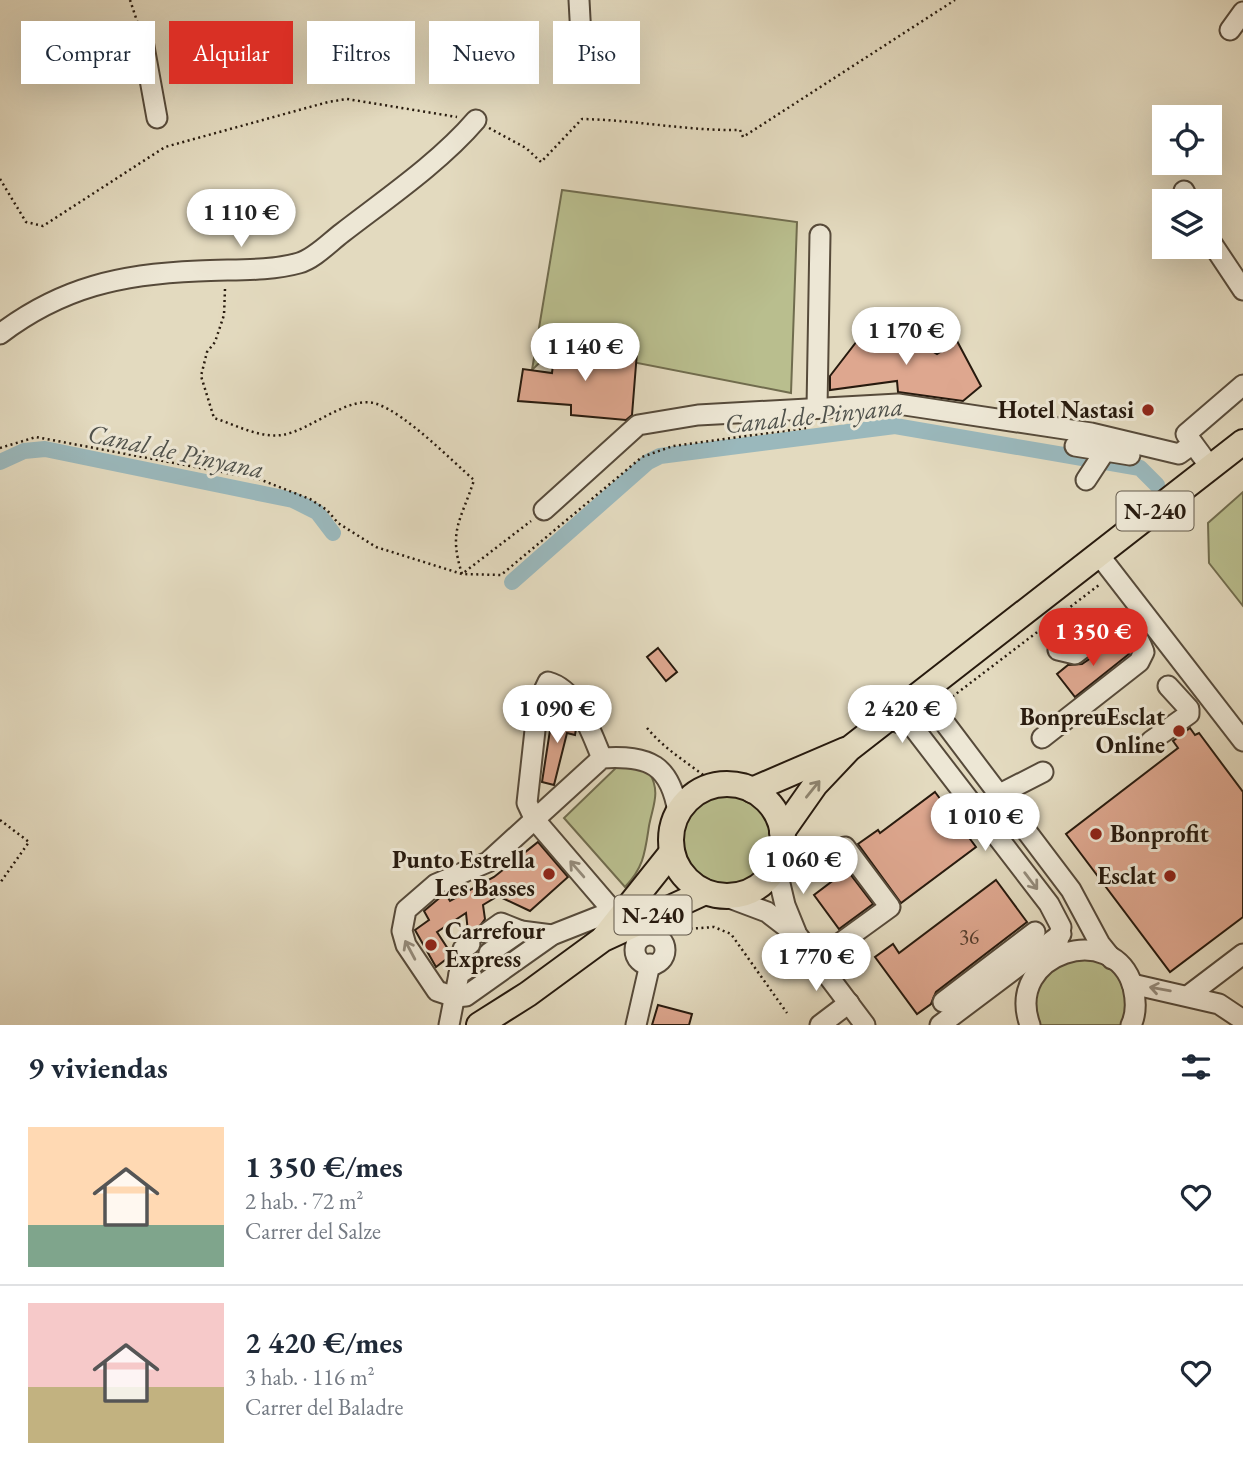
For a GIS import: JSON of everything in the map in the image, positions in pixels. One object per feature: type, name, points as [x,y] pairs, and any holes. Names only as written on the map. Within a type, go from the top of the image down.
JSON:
[{"type":"main road","name":"N-240","points":[[479,1025],[528,994],[603,939],[716,894],[752,891],[766,880],[776,867],[782,850],[782,832],[815,785],[849,749],[1243,442]]},
{"type":"main road","name":"N-240","points":[[752,790],[849,749]]},
{"type":"main road","points":[[672,852],[672,827],[678,812],[690,798],[716,785],[734,785],[752,790],[772,807],[782,832]]},
{"type":"main road","name":"N-240","points":[[603,939],[618,911],[672,852],[683,876],[716,894]]},
{"type":"street","points":[[579,0],[580,21]]},
{"type":"street","points":[[1230,30],[1243,12]]},
{"type":"street","points":[[151,84],[157,118]]},
{"type":"street","points":[[0,334],[15,323],[94,283],[132,275],[225,272],[301,263],[396,190],[462,136],[476,120]]},
{"type":"street","points":[[817,408],[820,235]]},
{"type":"street","points":[[1222,258],[1243,290]]},
{"type":"street","points":[[1211,468],[1186,434],[1243,386]]},
{"type":"street","points":[[544,510],[639,425],[698,415],[898,404],[1091,433],[1179,454],[1193,444]]},
{"type":"street","points":[[1076,446],[1097,463],[1142,457],[1153,449]]},
{"type":"street","points":[[1099,555],[1243,741]]},
{"type":"street","points":[[1042,738],[1139,662],[1144,652],[1137,638],[1121,627],[1111,628],[1075,654],[1058,650]]},
{"type":"street","points":[[602,758],[581,713],[561,689],[548,682],[538,702],[527,803],[535,820],[618,911],[552,935],[466,996],[455,998],[437,991],[406,945],[402,931],[406,910],[436,884],[488,862],[535,820],[547,805],[602,758],[622,757],[642,761],[659,768],[669,777]]},
{"type":"street","points":[[930,686],[930,700],[935,710],[1080,903],[1100,944],[1132,984],[1136,1002],[1131,1025]]},
{"type":"street","points":[[1151,741],[1189,714],[1189,709],[1168,686]]},
{"type":"street","points":[[887,719],[913,727],[1049,904],[1061,927],[1055,956]]},
{"type":"street","points":[[667,751],[669,777],[678,812]]},
{"type":"street","points":[[988,825],[1043,772]]},
{"type":"street","points":[[839,944],[890,907],[845,848]]},
{"type":"street","points":[[776,867],[785,905],[798,936],[865,1025]]},
{"type":"street","points":[[716,894],[767,912],[798,936]]},
{"type":"street","points":[[487,933],[501,923],[520,931],[552,935]]},
{"type":"street","points":[[489,953],[520,931]]},
{"type":"street","points":[[943,1002],[1035,932]]},
{"type":"street","points":[[940,1025],[1060,934]]},
{"type":"street","points":[[636,1025],[650,964],[639,959],[636,946],[644,936],[658,937]]},
{"type":"street","points":[[449,1025],[455,998],[466,969],[463,949],[470,944]]},
{"type":"street","points":[[1030,1025],[1026,998],[1031,981],[1041,967],[1055,956],[1084,949],[1112,959]]},
{"type":"street","points":[[1189,995],[1243,954]]},
{"type":"street","points":[[1132,984],[1219,1004],[1243,1020]]},
{"type":"street","points":[[820,1025],[849,1003]]},
{"type":"path","points":[[130,0],[137,21]]},
{"type":"path","points":[[225,272],[224,315],[215,342],[207,352],[201,376],[214,418],[265,436],[284,435],[358,402],[376,404],[444,452],[474,480],[455,529],[456,556],[462,574]]},
{"type":"path","points":[[0,448],[36,437],[259,479],[310,499],[327,510],[338,523],[376,547],[462,574],[501,575],[642,457],[673,446],[810,428]]},
{"type":"path","points":[[462,574],[544,510]]},
{"type":"path","points":[[647,729],[667,751],[697,769],[716,785]]},
{"type":"path","points":[[0,820],[29,842],[0,883]]},
{"type":"path","points":[[658,937],[673,930],[714,927],[731,934],[788,1013]]},
{"type":"green space","points":[[562,190],[797,222],[791,393],[556,347],[532,370]]},
{"type":"green space","points":[[1243,492],[1243,606],[1209,563],[1208,523]]},
{"type":"green space","points":[[621,763],[649,772],[655,786],[643,859],[625,887],[564,818]]},
{"type":"green space","points":[[727,794],[745,798],[760,808],[770,823],[774,841],[770,859],[760,874],[745,884],[727,888],[709,884],[694,874],[684,859],[680,841],[684,823],[694,808],[709,798]]},
{"type":"green space","points":[[1078,957],[1100,962],[1115,973],[1125,998],[1121,1025],[1039,1025],[1034,999],[1045,974]]},
{"type":"building","points":[[891,331],[911,338],[937,354],[957,341],[981,386],[963,401],[898,392],[897,381],[830,390],[830,376],[857,341],[874,332]]},
{"type":"building","points":[[555,347],[637,352],[632,415],[626,420],[571,415],[571,405],[518,401],[523,369],[552,373]]},
{"type":"building","points":[[1116,641],[1123,642],[1129,654],[1075,697],[1057,674],[1068,665],[1082,664]]},
{"type":"building","points":[[658,648],[677,672],[666,681],[647,657]]},
{"type":"building","points":[[553,711],[568,714],[576,729],[575,735],[567,733],[554,785],[542,782]]},
{"type":"building","name":"Esclat","points":[[1190,728],[1195,735],[1199,733],[1243,792],[1243,917],[1170,972],[1066,834],[1178,748],[1173,741]]},
{"type":"building","points":[[935,792],[976,847],[901,903],[858,844],[878,830],[880,833]]},
{"type":"building","points":[[538,842],[568,877],[530,911],[498,896],[483,905],[485,919],[475,933],[468,932],[466,913],[437,932],[450,952],[449,957],[436,967],[415,930],[429,920],[424,911],[445,893],[450,901],[494,877]]},
{"type":"building","points":[[847,870],[873,904],[839,929],[814,895]]},
{"type":"building","points":[[996,880],[1027,922],[936,992],[931,1004],[917,1014],[875,957],[893,944],[899,953]]},
{"type":"building","points":[[658,1005],[692,1014],[689,1025],[652,1025]]},
{"type":"waterway","name":"Canal de Pinyana","points":[[512,582],[648,462],[660,456],[895,426],[1140,468],[1157,485]]},
{"type":"waterway","name":"Canal de Pinyana","points":[[0,462],[24,451],[45,449],[293,500],[317,512],[333,533]]},
{"type":"place","name":"Hotel Nastasi","points":[[1148,410]]},
{"type":"place","name":"BonpreuEsclat Online","points":[[1179,731]]},
{"type":"place","name":"Bonprofit","points":[[1096,834]]},
{"type":"place","name":"Punto Estrella Les Basses","points":[[549,874]]},
{"type":"place","name":"Esclat","points":[[1170,876]]},
{"type":"place","name":"Carrefour Express","points":[[431,945]]}]
